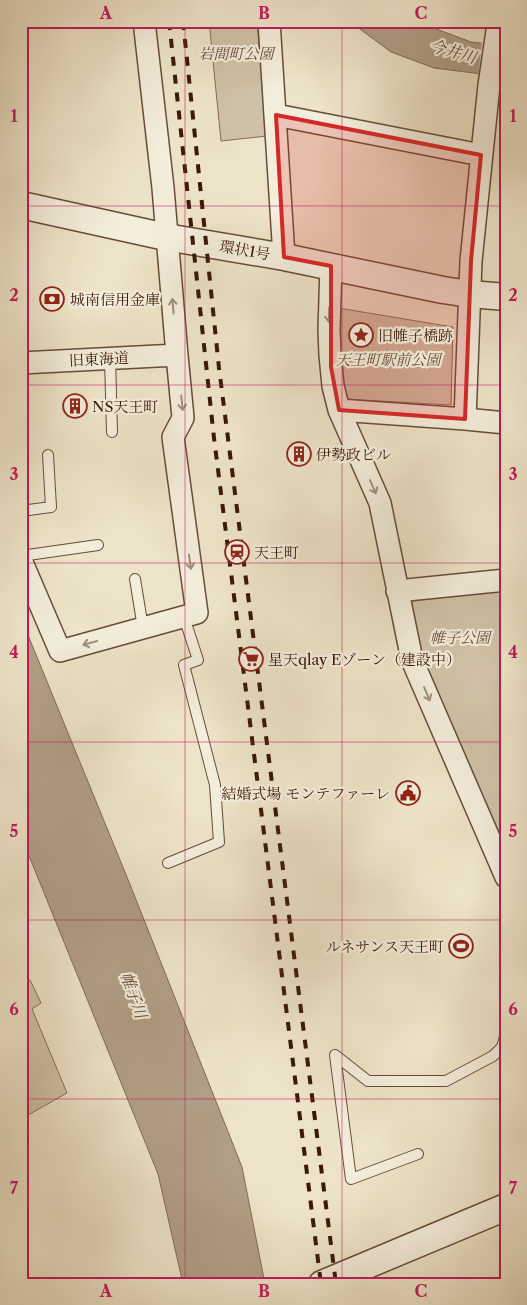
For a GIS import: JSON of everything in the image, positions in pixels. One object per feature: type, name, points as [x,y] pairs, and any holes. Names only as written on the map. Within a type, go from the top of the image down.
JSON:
[{"type":"street","points":[[21,560],[60,651],[197,613],[173,437],[184,418],[176,355],[163,188],[144,21]]},
{"type":"street","points":[[269,21],[284,257]]},
{"type":"street","points":[[465,419],[471,261],[481,154],[497,86],[501,28]]},
{"type":"street","points":[[276,115],[481,154]]},
{"type":"street","name":"環状1号","points":[[21,205],[166,236],[470,294],[506,297]]},
{"type":"street","points":[[331,266],[330,346],[333,386],[339,410],[380,503],[412,660],[506,877]]},
{"type":"street","name":"旧東海道","points":[[21,363],[176,355]]},
{"type":"street","points":[[339,410],[506,423]]},
{"type":"street","points":[[397,591],[506,580]]},
{"type":"street","points":[[322,1284],[358,1276],[506,1206]]},
{"type":"lane","points":[[110,358],[112,432]]},
{"type":"lane","points":[[21,511],[51,507],[48,455]]},
{"type":"lane","points":[[21,556],[98,546]]},
{"type":"lane","points":[[135,579],[143,628]]},
{"type":"lane","points":[[168,862],[220,842],[215,786],[184,665],[198,660],[184,616]]},
{"type":"lane","points":[[418,1154],[351,1179],[335,1054],[368,1080],[446,1081],[493,1056],[502,1047],[506,1034]]},
{"type":"highlighted area","points":[[276,115],[481,155],[471,261],[465,419],[339,410],[331,367],[331,266],[284,257]]},
{"type":"green space","name":"岩間町公園","points":[[209,21],[257,21],[267,136],[221,141]]},
{"type":"green space","name":"天王町駅前公園","points":[[338,308],[453,327],[451,405],[343,399]]},
{"type":"green space","name":"帷子公園","points":[[506,587],[506,863],[418,658],[402,595]]},
{"type":"green space","points":[[30,980],[41,1003],[32,1009],[67,1093],[21,1119],[21,984]]},
{"type":"water","name":"今井川","points":[[349,21],[415,21],[471,42],[506,46],[506,77],[434,68],[391,52]]},
{"type":"water","name":"帷子川","points":[[21,618],[129,882],[242,1167],[265,1284],[183,1284],[158,1174],[21,836]]},
{"type":"pier","points":[[482,41],[506,44],[506,79],[478,77]]},
{"type":"railway","points":[[169,21],[214,438],[321,1284]]},
{"type":"railway","points":[[183,21],[219,368],[336,1284]]},
{"type":"place","name":"城南信用金庫","points":[[52,299]]},
{"type":"place","name":"旧帷子橋跡","points":[[361,335]]},
{"type":"place","name":"NS天王町","points":[[75,406]]},
{"type":"place","name":"伊勢政ビル","points":[[299,454]]},
{"type":"place","name":"天王町","points":[[237,552]]},
{"type":"place","name":"星天qlay Eゾーン（建設中）","points":[[251,659]]},
{"type":"place","name":"結婚式場 モンテファーレ","points":[[408,793]]},
{"type":"place","name":"ルネサンス天王町","points":[[461,946]]}]
